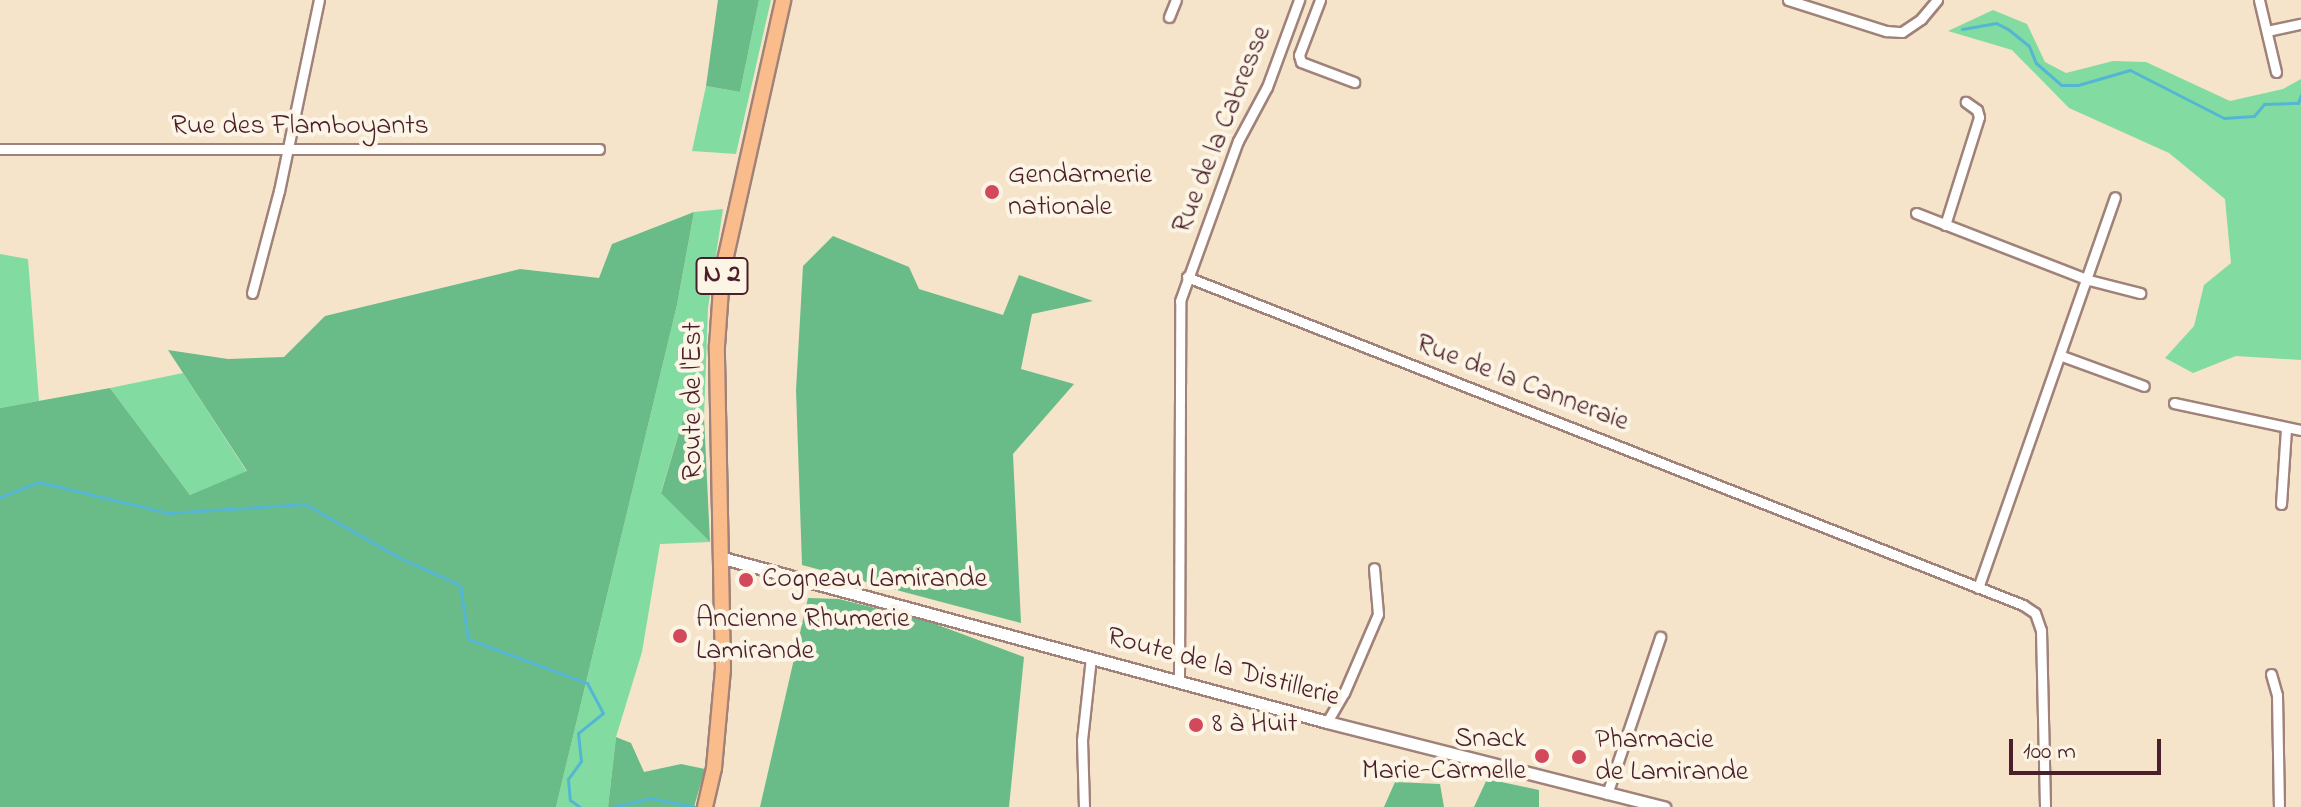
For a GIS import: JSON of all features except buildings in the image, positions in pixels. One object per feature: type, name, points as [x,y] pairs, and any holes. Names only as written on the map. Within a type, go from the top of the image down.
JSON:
[{"type":"main road","name":"Route de l'Est","points":[[705,807],[714,768],[723,670],[723,558],[717,408],[722,274],[783,0]]},
{"type":"street","points":[[252,293],[279,191],[319,0]]},
{"type":"street","points":[[1169,17],[1176,0]]},
{"type":"street","name":"Rue de la Cabresse","points":[[1187,277],[1238,141],[1267,87],[1299,0]]},
{"type":"street","points":[[1320,0],[1299,55],[1301,62],[1354,82]]},
{"type":"street","points":[[1788,0],[1809,3],[1886,31],[1902,32],[1921,19],[1937,0]]},
{"type":"street","points":[[2259,0],[2276,72]]},
{"type":"street","points":[[2267,31],[2301,24]]},
{"type":"street","points":[[1945,225],[1979,117],[1977,110],[1966,102]]},
{"type":"street","name":"Rue des Flamboyants","points":[[0,149],[599,149]]},
{"type":"street","points":[[1978,588],[2089,280],[2115,197]]},
{"type":"street","points":[[1916,213],[2089,280],[2140,293]]},
{"type":"street","points":[[1179,680],[1178,317],[1187,277]]},
{"type":"street","name":"Rue de la Canneraie","points":[[1187,277],[2035,613],[2041,630],[2045,807]]},
{"type":"street","points":[[2062,356],[2144,386]]},
{"type":"street","points":[[2174,403],[2301,430]]},
{"type":"street","points":[[2281,504],[2286,429]]},
{"type":"street","name":"Route de la Distillerie","points":[[723,558],[1327,722],[1664,807]]},
{"type":"street","points":[[1327,722],[1353,675],[1378,614],[1374,568]]},
{"type":"street","points":[[1607,794],[1660,637]]},
{"type":"street","points":[[1084,807],[1082,740],[1091,657]]},
{"type":"street","points":[[2271,674],[2277,695],[2279,807]]},
{"type":"green space","points":[[718,0],[759,0],[740,92],[706,86]]},
{"type":"green space","points":[[759,0],[771,0],[736,154],[692,151],[706,86],[740,92]]},
{"type":"green space","points":[[1993,10],[2027,24],[2045,62],[2066,73],[2113,61],[2146,62],[2230,101],[2283,89],[2301,79],[2301,360],[2236,356],[2193,373],[2165,358],[2194,326],[2204,285],[2231,263],[2225,199],[2169,153],[2069,108],[2012,50],[1948,31]]},
{"type":"green space","points":[[723,209],[708,308],[704,417],[686,409],[661,492],[710,542],[660,544],[642,652],[616,737],[608,807],[556,807],[677,305],[694,212]]},
{"type":"green space","points":[[694,212],[677,305],[556,807],[0,807],[0,408],[110,388],[190,495],[247,471],[168,350],[228,359],[284,357],[325,316],[520,269],[599,278],[612,244]]},
{"type":"green space","points":[[833,236],[909,267],[919,289],[1003,315],[1019,275],[1093,301],[1032,314],[1021,369],[1074,384],[1013,454],[1021,623],[802,565],[796,390],[803,266]]},
{"type":"green space","points":[[0,254],[28,259],[39,401],[0,408]]},
{"type":"green space","points":[[183,373],[247,472],[190,495],[110,388]]},
{"type":"green space","points":[[686,409],[704,417],[710,542],[661,493]]},
{"type":"green space","points":[[808,598],[839,599],[927,621],[1024,657],[1009,807],[760,807]]},
{"type":"green space","points":[[616,737],[631,743],[644,772],[681,764],[705,769],[694,807],[608,807]]},
{"type":"green space","points":[[1487,779],[1539,790],[1539,807],[1474,807]]},
{"type":"green space","points":[[1395,782],[1440,784],[1444,807],[1384,807]]},
{"type":"waterway","points":[[1962,29],[1996,23],[2008,29],[2029,46],[2036,63],[2061,85],[2078,85],[2130,70],[2224,118],[2254,116],[2264,104],[2298,103],[2301,95]]},
{"type":"waterway","points":[[0,497],[39,482],[168,513],[305,504],[400,558],[460,585],[468,639],[587,683],[603,713],[578,733],[581,761],[568,779],[570,800],[580,807]]},
{"type":"waterway","points":[[614,807],[650,798],[696,807]]},
{"type":"place","name":"Gendarmerie nationale","points":[[992,192]]},
{"type":"place","name":"Cogneau Lamirande","points":[[746,580]]},
{"type":"place","name":"Ancienne Rhumerie Lamirande","points":[[680,636]]},
{"type":"place","name":"8 à Huit","points":[[1196,725]]},
{"type":"place","name":"Snack Marie-Carmelle","points":[[1542,756]]},
{"type":"place","name":"Pharmacie de Lamirande","points":[[1579,757]]}]
